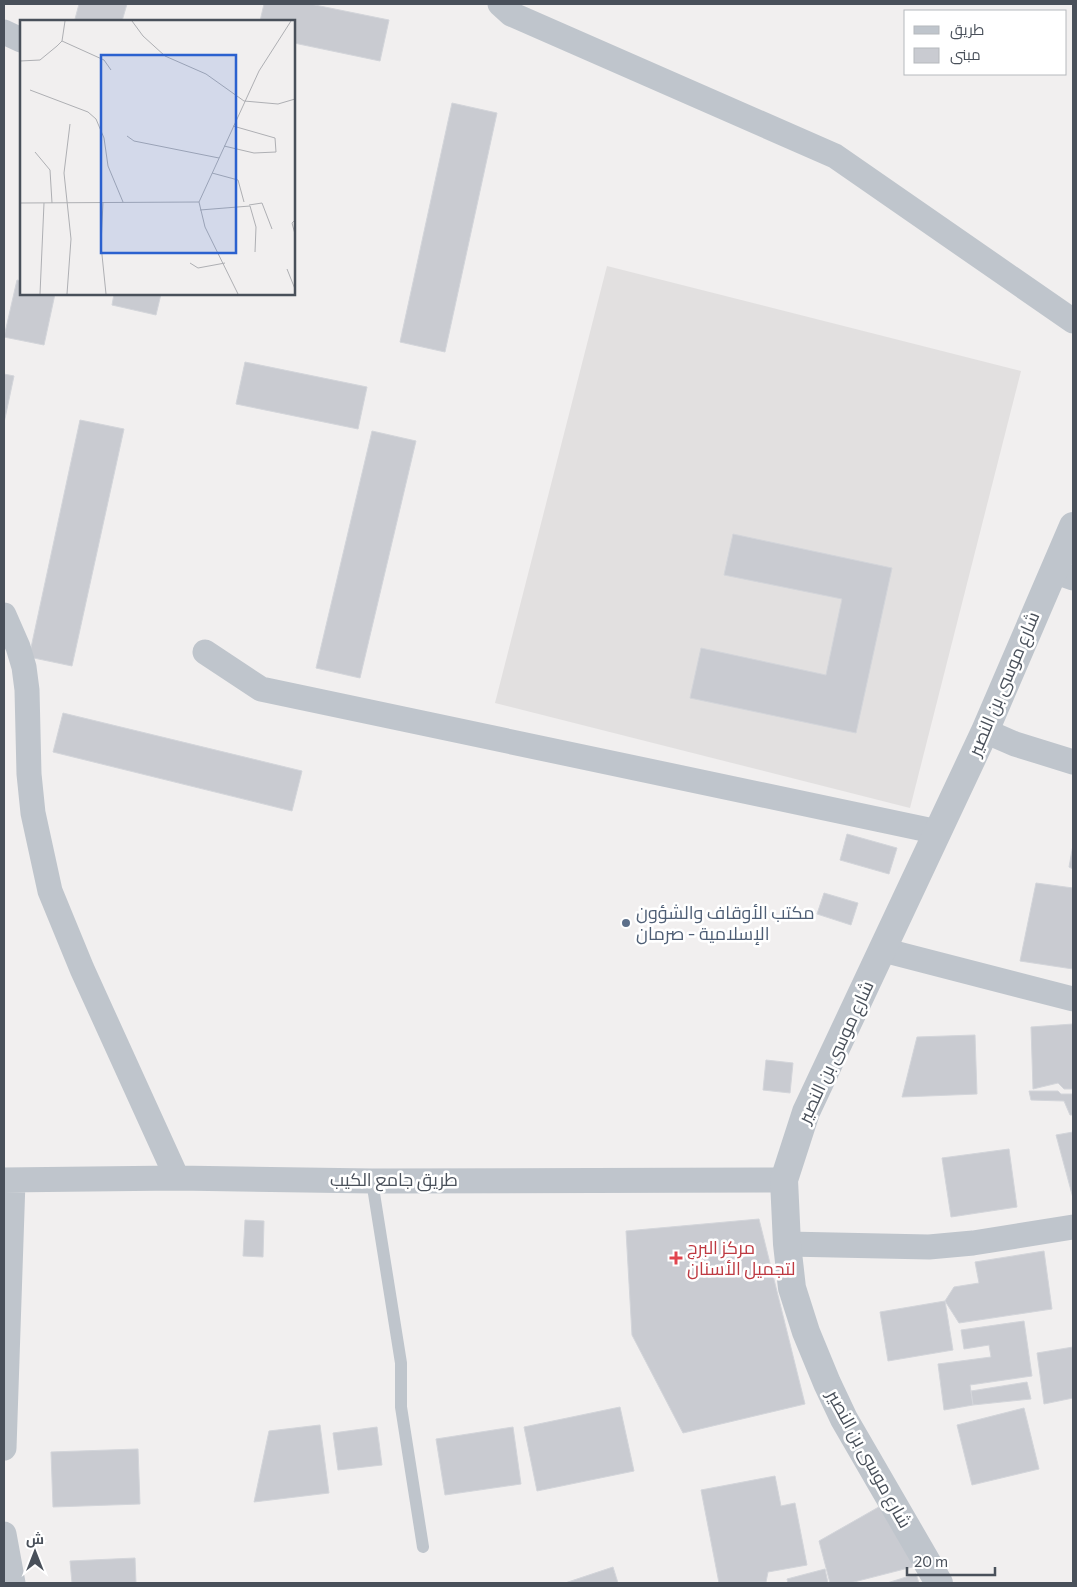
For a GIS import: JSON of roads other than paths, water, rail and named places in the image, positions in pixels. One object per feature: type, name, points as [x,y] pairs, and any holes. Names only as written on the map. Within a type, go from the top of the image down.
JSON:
[{"type":"street","points":[[500,4],[511,14],[835,156],[1073,321]]},
{"type":"street","points":[[4,32],[20,40]]},
{"type":"street","name":"شارع موسى بن النصير","points":[[939,1583],[844,1419],[806,1332],[792,1288],[786,1244],[784,1180],[806,1112],[985,731],[1063,575],[1073,526]]},
{"type":"street","points":[[4,615],[18,647],[24,667],[27,690],[29,774],[33,813],[50,891],[82,970],[177,1178]]},
{"type":"street","points":[[205,652],[261,689],[938,832]]},
{"type":"street","points":[[985,731],[1015,744],[1073,762]]},
{"type":"street","points":[[883,950],[1073,999]]},
{"type":"street","name":"طريق جامع الكيب","points":[[9,1180],[177,1178],[372,1181],[784,1180]]},
{"type":"street","points":[[4,1448],[9,1180]]},
{"type":"street","points":[[786,1244],[929,1247],[1034,1235],[1073,1227]]},
{"type":"street","points":[[4,1534],[13,1583]]},
{"type":"lane","points":[[372,1181],[401,1364],[401,1407],[423,1546]]},
{"type":"place","name":"مكتب الأوقاف والشؤون الإسلامية - صرمان","points":[[626,923]]},
{"type":"place","name":"مركز البرج لتجميل الأسنان","points":[[676,1258]]}]
